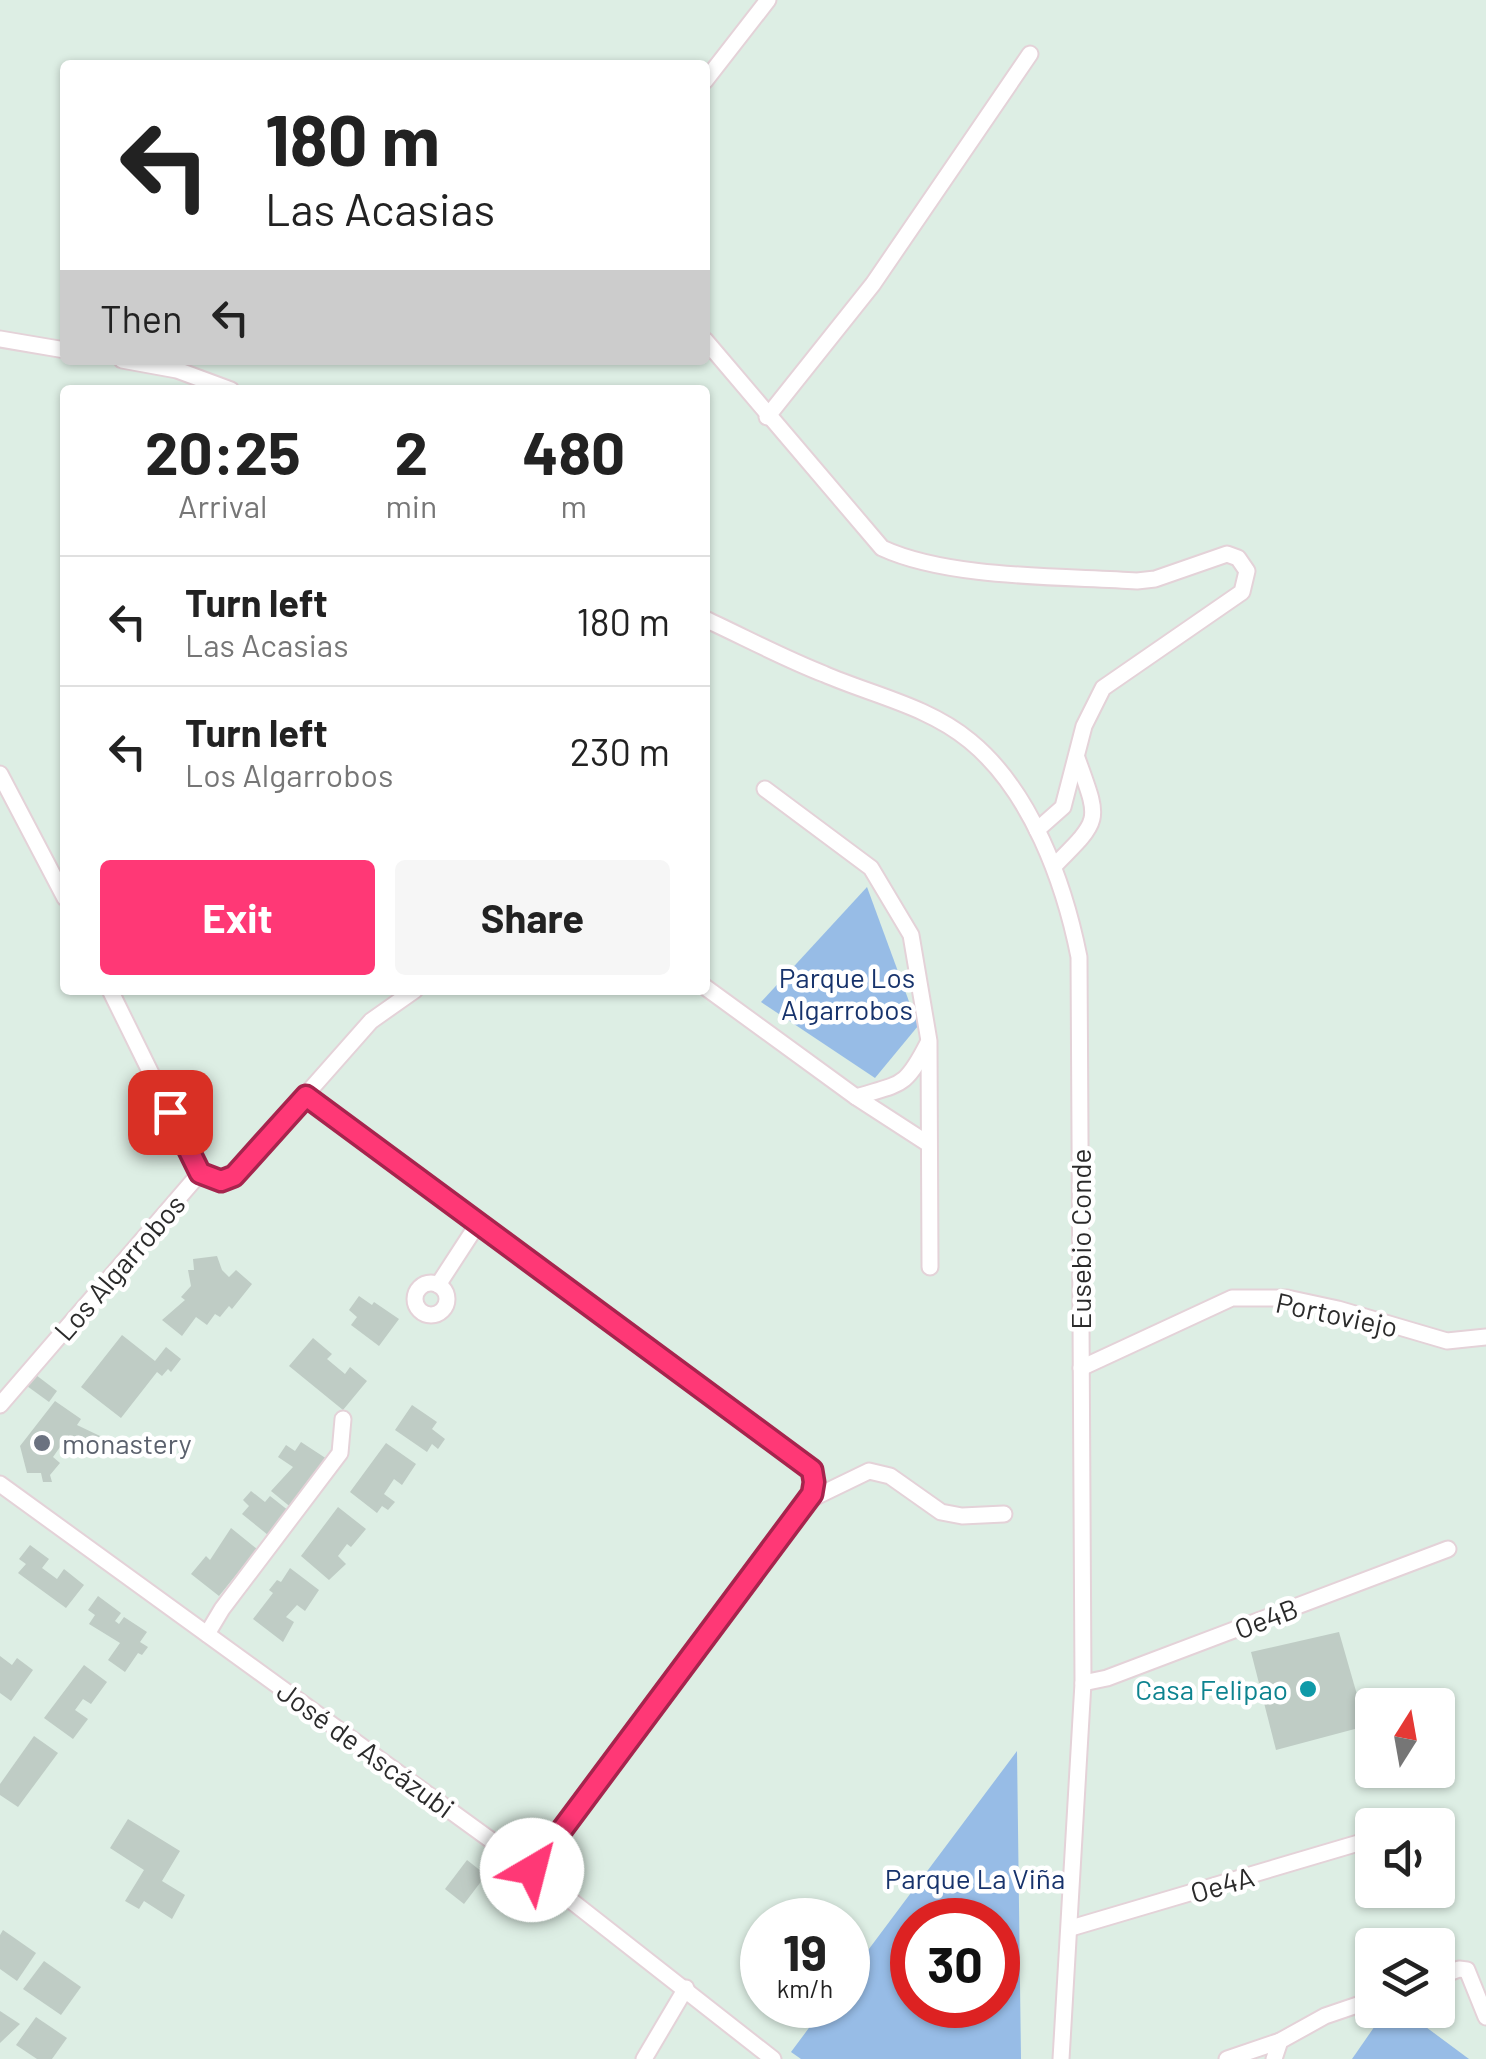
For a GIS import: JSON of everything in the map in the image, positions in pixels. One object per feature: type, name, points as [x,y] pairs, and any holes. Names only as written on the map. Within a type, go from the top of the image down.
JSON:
[{"type":"street","points":[[710,75],[768,0]]},
{"type":"street","points":[[768,418],[873,284],[1030,54]]},
{"type":"street","points":[[0,339],[60,349]]},
{"type":"street","points":[[710,346],[882,548],[908,560],[946,567],[1138,581],[1228,554],[1238,558],[1247,571],[1242,592],[1104,688],[1084,726],[1063,807],[1037,830]]},
{"type":"street","points":[[150,365],[178,370],[218,385]]},
{"type":"street","name":"Eusebio Conde","points":[[710,621],[824,674],[931,716],[970,741],[1002,775],[1037,830],[1070,909],[1079,957],[1083,1683],[1061,2059]]},
{"type":"street","points":[[1054,866],[1094,821],[1096,809],[1077,758]]},
{"type":"street","points":[[0,774],[60,888]]},
{"type":"street","points":[[765,789],[871,868],[911,935],[929,1041],[930,1267]]},
{"type":"street","points":[[710,991],[856,1097],[927,1143]]},
{"type":"street","points":[[112,995],[200,1173]]},
{"type":"street","name":"Los Algarrobos","points":[[0,1405],[200,1173],[221,1181],[234,1176],[370,1020],[408,995]]},
{"type":"street","points":[[856,1097],[898,1084],[911,1075],[929,1041]]},
{"type":"street","points":[[306,1096],[812,1470],[814,1482],[807,1501],[532,1870]]},
{"type":"street","points":[[438,1285],[477,1225]]},
{"type":"street","name":"Portoviejo","points":[[1080,1368],[1232,1298],[1286,1298],[1446,1341],[1486,1338]]},
{"type":"street","points":[[207,1634],[340,1454],[343,1419]]},
{"type":"street","points":[[807,1501],[869,1472],[890,1476],[941,1512],[962,1516],[1004,1514]]},
{"type":"street","name":"José de Ascázubi","points":[[0,1484],[532,1870],[773,2059]]},
{"type":"street","name":"Oe4B","points":[[1083,1683],[1107,1678],[1448,1549]]},
{"type":"street","name":"Oe4A","points":[[1070,1928],[1355,1844]]},
{"type":"street","points":[[1455,1971],[1468,1970],[1486,2017]]},
{"type":"street","points":[[644,2059],[686,1988]]},
{"type":"street","points":[[1228,2059],[1355,2006]]},
{"type":"street","points":[[1274,2059],[1280,2040]]},
{"type":"green space","name":"Parque Los Algarrobos","points":[[867,887],[918,1026],[875,1078],[761,1002]]},
{"type":"green space","name":"Parque La Viña","points":[[1017,1751],[1019,1898],[907,1898]]},
{"type":"green space","points":[[890,1921],[890,2028],[1020,2028],[1020,1982],[1021,2059],[801,2059],[791,2052],[809,2028],[870,2028],[870,1948]]},
{"type":"green space","points":[[1374,2028],[1427,2028],[1469,2059],[1352,2059]]},
{"type":"building","points":[[217,1256],[229,1277],[236,1270],[252,1284],[232,1309],[229,1306],[220,1317],[215,1314],[207,1325],[196,1317],[182,1336],[162,1320],[185,1300],[181,1297],[191,1286],[188,1270],[194,1270],[193,1259]]},
{"type":"building","points":[[359,1296],[399,1319],[379,1346],[351,1325],[357,1317],[349,1310]]},
{"type":"building","points":[[122,1335],[155,1361],[166,1347],[181,1359],[171,1372],[168,1369],[162,1376],[157,1372],[121,1418],[81,1387]]},
{"type":"building","points":[[313,1338],[332,1354],[327,1359],[345,1374],[350,1367],[367,1381],[343,1410],[289,1366]]},
{"type":"building","points":[[36,1375],[57,1391],[49,1402],[27,1386]]},
{"type":"building","name":"monastery","points":[[55,1401],[81,1419],[77,1425],[100,1436],[87,1454],[65,1440],[53,1457],[60,1463],[50,1475],[52,1482],[43,1482],[41,1473],[27,1473],[20,1446]]},
{"type":"building","points":[[412,1405],[437,1422],[432,1429],[445,1439],[438,1449],[432,1444],[427,1452],[395,1430]]},
{"type":"building","points":[[301,1442],[327,1459],[293,1509],[271,1491],[293,1467],[278,1457],[286,1445],[295,1451]]},
{"type":"building","points":[[386,1443],[416,1464],[402,1485],[394,1479],[384,1494],[395,1502],[388,1510],[382,1506],[377,1513],[350,1492]]},
{"type":"building","points":[[251,1491],[265,1502],[270,1496],[289,1511],[268,1535],[242,1514],[249,1506],[243,1500]]},
{"type":"building","points":[[338,1507],[366,1529],[338,1556],[346,1564],[329,1580],[301,1556]]},
{"type":"building","points":[[231,1528],[257,1549],[219,1596],[191,1574],[206,1556],[210,1560]]},
{"type":"building","points":[[30,1545],[49,1559],[42,1568],[57,1579],[64,1569],[84,1585],[66,1608],[18,1573],[26,1564],[19,1559]]},
{"type":"building","points":[[290,1568],[319,1590],[305,1611],[297,1605],[286,1617],[294,1622],[283,1642],[253,1619],[273,1593],[269,1590],[277,1580],[281,1582]]},
{"type":"building","points":[[98,1596],[121,1613],[115,1621],[119,1624],[124,1617],[147,1632],[140,1642],[148,1647],[142,1655],[138,1653],[125,1672],[108,1660],[120,1643],[89,1624],[95,1615],[88,1610]]},
{"type":"building","name":"Casa Felipao","points":[[1339,1632],[1355,1688],[1355,1729],[1276,1750],[1251,1652]]},
{"type":"building","points":[[0,1656],[12,1665],[17,1658],[33,1670],[11,1701],[0,1693]]},
{"type":"building","points":[[84,1665],[107,1682],[91,1704],[83,1699],[75,1710],[88,1719],[73,1739],[44,1718]]},
{"type":"building","points":[[34,1736],[58,1753],[18,1807],[0,1795],[0,1784]]},
{"type":"building","points":[[128,1819],[180,1851],[162,1881],[185,1895],[172,1919],[144,1901],[139,1909],[125,1901],[144,1870],[110,1848]]},
{"type":"building","points":[[467,1860],[486,1875],[464,1904],[445,1889]]},
{"type":"building","points":[[3,1930],[36,1953],[17,1981],[0,1969]]},
{"type":"building","points":[[44,1961],[81,1987],[61,2015],[23,1989]]},
{"type":"building","points":[[0,2011],[20,2024],[0,2043]]},
{"type":"building","points":[[36,2017],[67,2038],[52,2059],[37,2059],[16,2045]]},
{"type":"place","name":"monastery","points":[[42,1443]]},
{"type":"place","name":"Casa Felipao","points":[[1308,1689]]},
{"type":"route","points":[[170,1112],[200,1173],[221,1181],[234,1176],[306,1096],[812,1470],[812,1494],[532,1870]]}]
